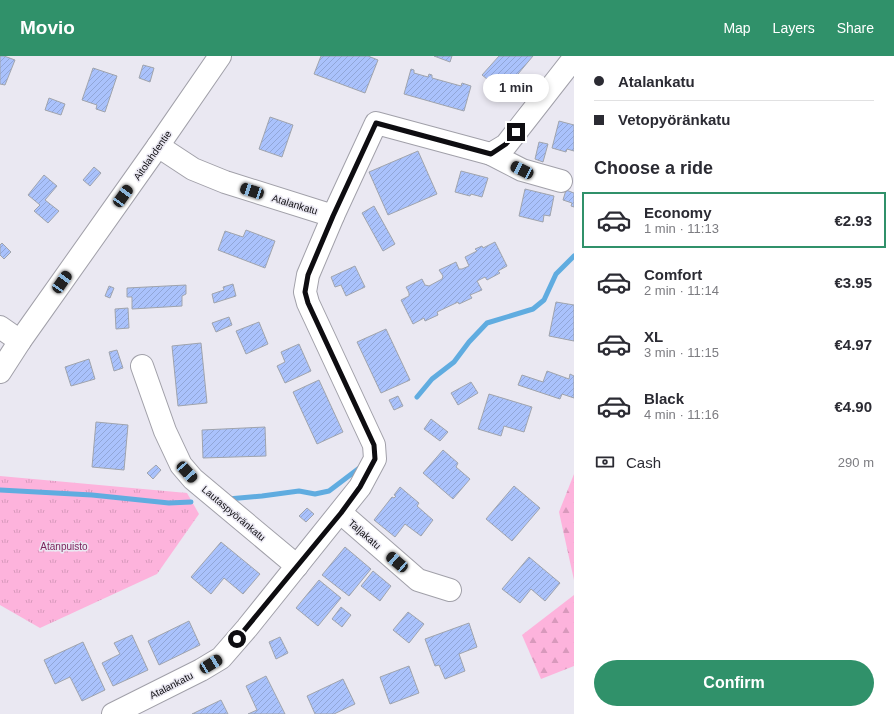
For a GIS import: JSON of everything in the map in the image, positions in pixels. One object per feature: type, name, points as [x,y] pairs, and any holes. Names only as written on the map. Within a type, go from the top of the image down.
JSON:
[{"type":"street","name":"Aitolahdentie","points":[[0,372],[20,341],[220,56]]},
{"type":"street","points":[[491,154],[506,144],[574,58]]},
{"type":"street","points":[[333,216],[376,123],[491,154],[522,170],[561,181]]},
{"type":"street","name":"Atalankatu","points":[[112,714],[221,658],[341,513],[360,487],[375,459],[374,445],[308,303],[305,292],[308,275],[333,216],[225,182],[193,169],[158,146]]},
{"type":"street","points":[[0,327],[20,341]]},
{"type":"street","name":"Lautaspyöränkatu","points":[[142,366],[165,431],[181,465],[193,479],[296,566]]},
{"type":"street","name":"Taljakatu","points":[[341,513],[418,580],[450,590]]},
{"type":"green space","points":[[574,474],[574,580],[559,512]]},
{"type":"green space","name":"Atanpuisto","points":[[0,476],[187,493],[199,514],[157,574],[40,628],[0,605]]},
{"type":"green space","points":[[574,595],[574,666],[541,679],[522,635]]},
{"type":"building","points":[[0,56],[15,60],[5,85],[0,84]]},
{"type":"building","points":[[321,56],[368,56],[378,60],[365,93],[314,74]]},
{"type":"building","points":[[434,56],[452,56],[450,62]]},
{"type":"building","points":[[499,56],[533,56],[503,92],[482,75]]},
{"type":"building","points":[[143,65],[154,68],[150,82],[139,78]]},
{"type":"building","points":[[93,68],[117,76],[105,112],[96,109],[97,105],[82,100]]},
{"type":"building","points":[[411,69],[414,70],[414,73],[428,77],[429,74],[432,75],[432,78],[461,86],[462,83],[471,86],[464,111],[404,94]]},
{"type":"building","points":[[49,98],[65,104],[61,115],[45,110]]},
{"type":"building","points":[[270,117],[293,125],[282,157],[259,149]]},
{"type":"building","points":[[559,121],[574,125],[574,151],[567,149],[566,152],[552,148]]},
{"type":"building","points":[[539,142],[548,144],[543,162],[535,159]]},
{"type":"building","points":[[418,151],[437,194],[388,215],[369,172]]},
{"type":"building","points":[[94,167],[101,173],[90,186],[83,180]]},
{"type":"building","points":[[461,171],[488,178],[482,197],[471,194],[470,196],[455,192]]},
{"type":"building","points":[[44,175],[57,186],[45,200],[59,211],[48,223],[34,211],[40,205],[28,195]]},
{"type":"building","points":[[525,189],[554,196],[550,216],[544,215],[543,222],[519,216]]},
{"type":"building","points":[[566,190],[574,193],[574,207],[571,206],[572,203],[563,200]]},
{"type":"building","points":[[374,206],[395,244],[383,251],[362,213]]},
{"type":"building","points":[[246,230],[275,241],[265,268],[218,250],[225,231],[243,237]]},
{"type":"building","points":[[495,242],[507,266],[498,271],[500,273],[487,280],[485,277],[477,281],[482,290],[470,295],[472,298],[459,304],[458,302],[437,312],[438,315],[425,321],[424,318],[413,324],[401,300],[409,296],[406,287],[422,279],[425,285],[429,286],[442,279],[443,276],[439,270],[456,262],[459,269],[469,266],[465,257],[477,251],[475,249],[482,246],[483,248]]},
{"type":"building","points":[[2,243],[11,252],[4,259],[0,255],[0,245]]},
{"type":"building","points":[[355,266],[365,287],[346,296],[341,285],[335,287],[331,277]]},
{"type":"building","points":[[233,284],[236,296],[214,303],[212,294],[224,290],[223,287]]},
{"type":"building","points":[[186,285],[186,294],[182,296],[182,306],[132,309],[132,297],[127,297],[127,288]]},
{"type":"building","points":[[109,286],[114,288],[110,298],[105,296]]},
{"type":"building","points":[[556,302],[574,305],[574,341],[549,336]]},
{"type":"building","points":[[128,308],[129,328],[116,329],[115,309]]},
{"type":"building","points":[[229,317],[232,325],[216,332],[212,323]]},
{"type":"building","points":[[259,322],[268,344],[246,354],[236,331]]},
{"type":"building","points":[[386,329],[410,380],[381,393],[357,342]]},
{"type":"building","points":[[201,343],[207,403],[178,406],[172,346]]},
{"type":"building","points":[[299,344],[311,371],[285,383],[277,366],[285,362],[281,352]]},
{"type":"building","points":[[117,350],[123,368],[114,371],[109,352]]},
{"type":"building","points":[[89,359],[95,379],[71,386],[65,367]]},
{"type":"building","points":[[547,371],[569,379],[570,374],[574,376],[574,398],[562,394],[560,399],[518,385],[522,375],[543,382]]},
{"type":"building","points":[[319,380],[343,432],[317,444],[293,392]]},
{"type":"building","points":[[471,382],[478,393],[458,405],[451,393]]},
{"type":"building","points":[[489,394],[532,407],[524,432],[504,426],[501,436],[478,429]]},
{"type":"building","points":[[398,396],[403,406],[394,410],[389,400]]},
{"type":"building","points":[[431,419],[448,432],[440,441],[424,429]]},
{"type":"building","points":[[96,422],[128,425],[124,470],[92,467]]},
{"type":"building","points":[[265,427],[266,456],[203,458],[202,430]]},
{"type":"building","points":[[443,450],[458,463],[456,467],[470,479],[453,499],[423,473]]},
{"type":"building","points":[[156,465],[161,470],[153,479],[147,473]]},
{"type":"building","points":[[514,486],[540,508],[512,541],[486,519]]},
{"type":"building","points":[[400,487],[419,503],[417,506],[433,520],[421,536],[405,524],[395,537],[374,520],[392,497],[394,498],[396,496],[394,495]]},
{"type":"building","points":[[307,508],[314,514],[306,522],[299,516]]},
{"type":"building","points":[[221,542],[260,574],[243,594],[224,578],[211,594],[191,577]]},
{"type":"building","points":[[345,547],[371,569],[349,596],[322,575]]},
{"type":"building","points":[[529,557],[560,583],[545,601],[531,589],[520,603],[502,589]]},
{"type":"building","points":[[373,571],[391,586],[380,601],[361,586]]},
{"type":"building","points":[[319,580],[341,598],[318,626],[296,608]]},
{"type":"building","points":[[341,607],[351,615],[342,627],[332,619]]},
{"type":"building","points":[[408,612],[424,624],[409,643],[393,630]]},
{"type":"building","points":[[189,621],[200,645],[159,665],[148,641]]},
{"type":"building","points":[[469,623],[477,647],[459,654],[465,671],[445,679],[439,665],[435,666],[425,639]]},
{"type":"building","points":[[132,635],[148,670],[113,686],[102,663],[120,654],[114,643]]},
{"type":"building","points":[[280,637],[288,653],[276,659],[269,642]]},
{"type":"building","points":[[83,642],[105,690],[82,701],[70,677],[55,684],[44,660]]},
{"type":"building","points":[[409,666],[419,693],[390,704],[380,677]]},
{"type":"building","points":[[266,676],[285,714],[248,714],[257,710],[246,686]]},
{"type":"building","points":[[343,679],[355,704],[334,714],[315,714],[307,696]]},
{"type":"building","points":[[221,700],[228,714],[192,714]]},
{"type":"waterway","points":[[417,397],[432,379],[454,362],[469,342],[487,323],[533,309],[544,300],[556,274],[574,256]]},
{"type":"waterway","points":[[228,499],[299,491],[315,494],[329,491],[362,466]]},
{"type":"waterway","points":[[0,490],[92,495],[169,503],[191,502]]},
{"type":"route","points":[[237,639],[341,513],[360,487],[375,459],[374,445],[308,303],[305,292],[308,275],[333,216],[376,123],[491,154],[506,144],[516,132]]}]
